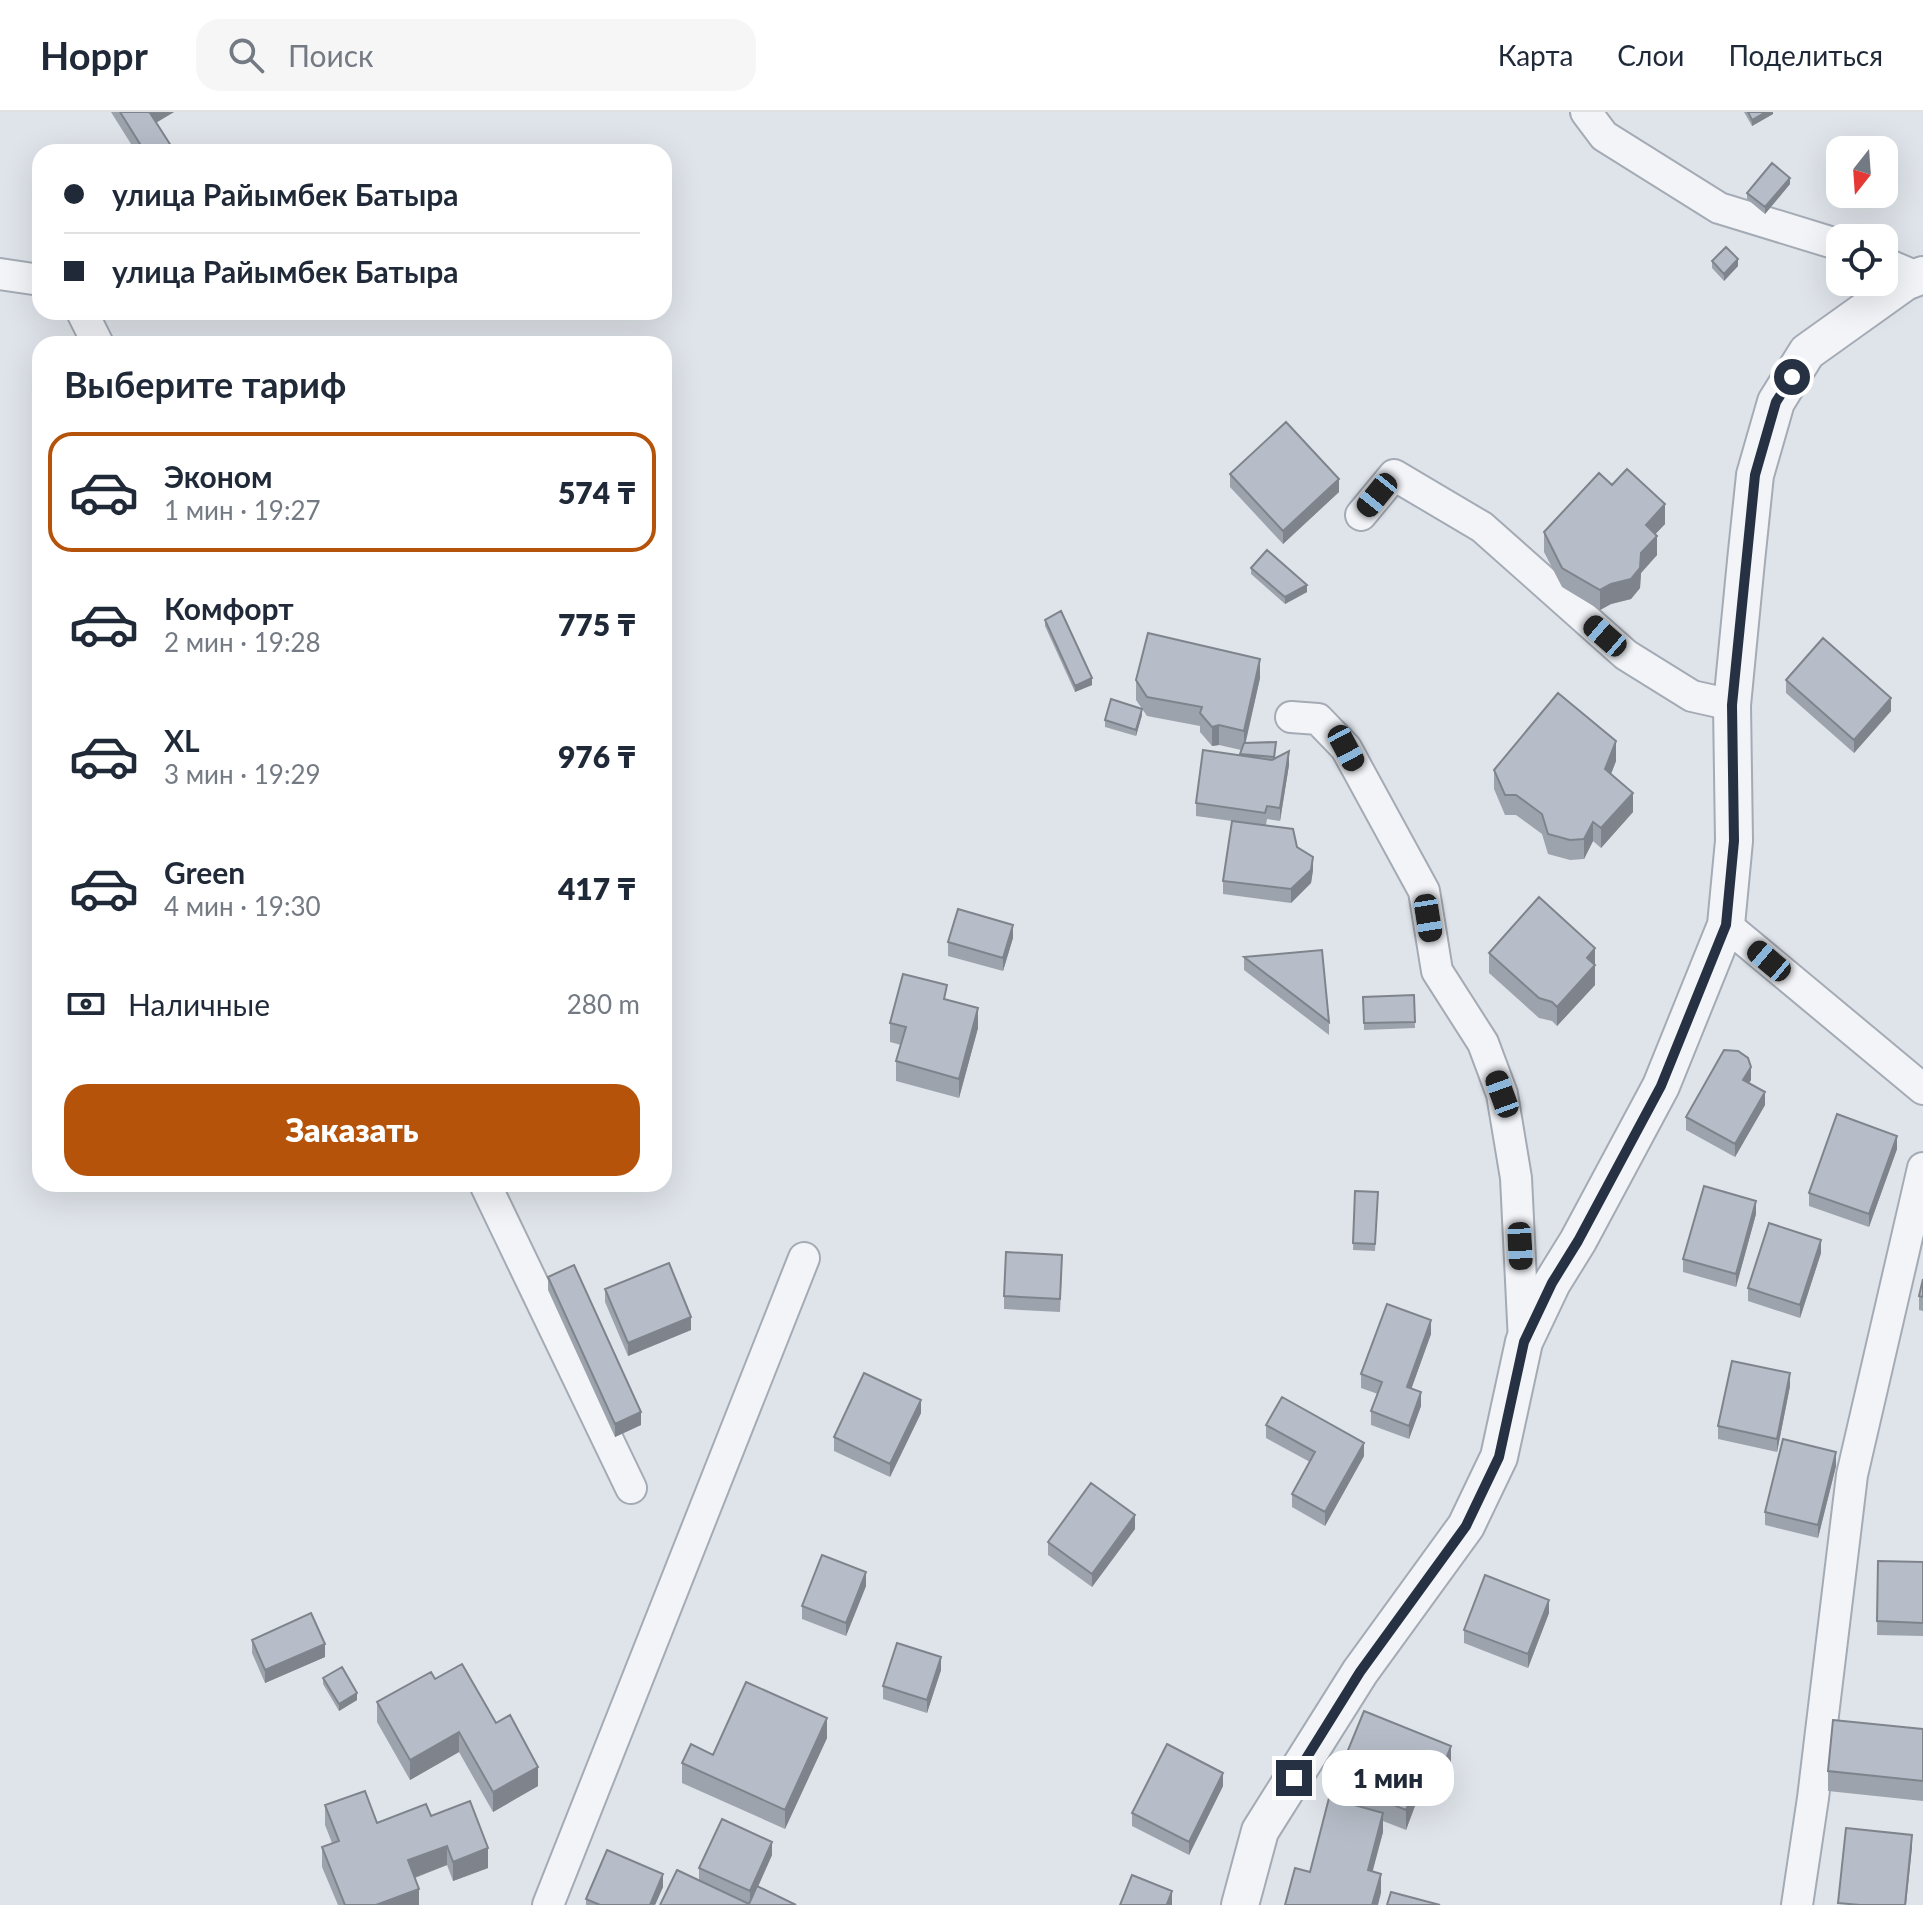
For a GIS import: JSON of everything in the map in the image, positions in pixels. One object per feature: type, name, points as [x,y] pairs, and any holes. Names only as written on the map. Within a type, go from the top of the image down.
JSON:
[{"type":"street","points":[[1586,112],[1604,136],[1719,208],[1826,241]]},
{"type":"street","points":[[1898,268],[1920,276]]},
{"type":"street","points":[[0,274],[32,279]]},
{"type":"street","points":[[1240,1905],[1260,1831],[1360,1672],[1466,1526],[1499,1457],[1524,1342],[1552,1283],[1578,1241],[1661,1086],[1726,925],[1734,841],[1732,705],[1755,475],[1776,402],[1807,352],[1905,282],[1920,276]]},
{"type":"street","points":[[1361,515],[1394,475],[1482,527],[1626,655],[1692,696],[1732,705]]},
{"type":"street","points":[[1291,717],[1318,719],[1346,748],[1424,891],[1437,971],[1483,1043],[1502,1094],[1516,1178],[1524,1342]]},
{"type":"street","points":[[1726,925],[1923,1089]]},
{"type":"street","points":[[1797,1905],[1852,1475],[1923,1168]]},
{"type":"street","points":[[489,1192],[631,1488]]},
{"type":"street","points":[[548,1905],[804,1258]]},
{"type":"building","points":[[120,112],[152,112],[170,144],[140,144]]},
{"type":"building","points":[[1748,112],[1766,112],[1752,120]]},
{"type":"building","points":[[1772,163],[1790,178],[1765,207],[1747,193]]},
{"type":"building","points":[[1726,247],[1738,259],[1724,274],[1712,261]]},
{"type":"building","points":[[1286,422],[1339,479],[1283,531],[1230,474]]},
{"type":"building","points":[[1627,469],[1665,504],[1646,525],[1657,536],[1641,553],[1640,568],[1631,579],[1600,590],[1562,568],[1544,532],[1599,473],[1612,485]]},
{"type":"building","points":[[1267,550],[1307,585],[1285,597],[1251,568]]},
{"type":"building","points":[[1061,611],[1092,678],[1075,686],[1045,620]]},
{"type":"building","points":[[1148,633],[1260,659],[1244,731],[1219,725],[1212,727],[1200,713],[1202,707],[1147,697],[1136,680]]},
{"type":"building","points":[[1823,638],[1891,698],[1854,740],[1786,680]]},
{"type":"building","points":[[1558,693],[1616,741],[1605,769],[1633,793],[1601,828],[1593,822],[1584,839],[1570,840],[1548,834],[1542,814],[1516,795],[1505,795],[1494,770]]},
{"type":"building","points":[[1111,699],[1142,709],[1136,730],[1105,720]]},
{"type":"building","points":[[1276,742],[1274,757],[1240,754],[1244,743]]},
{"type":"building","points":[[1203,750],[1272,760],[1289,751],[1280,808],[1267,806],[1265,813],[1196,803]]},
{"type":"building","points":[[1232,821],[1293,829],[1297,847],[1313,857],[1311,870],[1291,889],[1223,881]]},
{"type":"building","points":[[1539,897],[1595,948],[1587,958],[1595,965],[1557,1007],[1539,998],[1489,953]]},
{"type":"building","points":[[958,909],[1013,925],[1003,958],[948,942]]},
{"type":"building","points":[[1322,950],[1329,1022],[1244,957]]},
{"type":"building","points":[[903,974],[947,985],[944,999],[978,1008],[959,1079],[896,1061],[906,1027],[890,1023]]},
{"type":"building","points":[[1414,995],[1415,1022],[1364,1023],[1363,997]]},
{"type":"building","points":[[1724,1050],[1738,1051],[1748,1058],[1751,1067],[1743,1080],[1765,1092],[1735,1144],[1686,1117]]},
{"type":"building","points":[[1837,1114],[1897,1136],[1869,1214],[1809,1193]]},
{"type":"building","points":[[1704,1186],[1756,1201],[1736,1274],[1683,1259]]},
{"type":"building","points":[[1355,1191],[1378,1192],[1375,1244],[1353,1243]]},
{"type":"building","points":[[1769,1223],[1821,1240],[1800,1305],[1748,1288]]},
{"type":"building","points":[[1006,1252],[1062,1255],[1060,1299],[1004,1296]]},
{"type":"building","points":[[669,1263],[691,1317],[628,1343],[605,1289]]},
{"type":"building","points":[[574,1265],[641,1412],[615,1424],[548,1277]]},
{"type":"building","points":[[1387,1304],[1431,1320],[1407,1387],[1421,1392],[1409,1426],[1371,1411],[1382,1382],[1361,1374]]},
{"type":"building","points":[[1732,1361],[1790,1373],[1777,1439],[1718,1426]]},
{"type":"building","points":[[864,1373],[921,1400],[890,1464],[834,1437]]},
{"type":"building","points":[[1282,1397],[1364,1443],[1325,1512],[1292,1494],[1315,1452],[1266,1425]]},
{"type":"building","points":[[1783,1439],[1836,1452],[1818,1525],[1765,1512]]},
{"type":"building","points":[[1091,1483],[1135,1515],[1092,1574],[1048,1542]]},
{"type":"building","points":[[822,1555],[866,1572],[846,1623],[802,1606]]},
{"type":"building","points":[[1878,1561],[1923,1562],[1923,1623],[1877,1621]]},
{"type":"building","points":[[1485,1575],[1549,1600],[1528,1654],[1464,1630]]},
{"type":"building","points":[[311,1613],[325,1644],[265,1670],[252,1640]]},
{"type":"building","points":[[897,1643],[941,1657],[927,1700],[883,1686]]},
{"type":"building","points":[[462,1664],[496,1723],[510,1715],[538,1767],[493,1792],[459,1732],[410,1760],[377,1702],[431,1672],[435,1679]]},
{"type":"building","points":[[342,1667],[357,1693],[339,1704],[323,1678]]},
{"type":"building","points":[[746,1682],[827,1718],[785,1810],[682,1763],[691,1744],[713,1755]]},
{"type":"building","points":[[1364,1711],[1451,1746],[1440,1774],[1422,1767],[1406,1810],[1335,1782]]},
{"type":"building","points":[[1833,1720],[1923,1729],[1923,1781],[1828,1771]]},
{"type":"building","points":[[1167,1744],[1223,1773],[1189,1842],[1132,1813]]},
{"type":"building","points":[[365,1791],[377,1823],[426,1804],[431,1816],[470,1801],[488,1848],[453,1862],[447,1846],[408,1860],[419,1889],[376,1905],[345,1905],[322,1847],[339,1841],[325,1805]]},
{"type":"building","points":[[1329,1798],[1383,1813],[1368,1870],[1381,1874],[1372,1905],[1285,1905],[1295,1868],[1310,1872]]},
{"type":"building","points":[[722,1819],[772,1842],[750,1891],[699,1868]]},
{"type":"building","points":[[1846,1828],[1912,1835],[1905,1905],[1838,1903]]},
{"type":"building","points":[[607,1850],[663,1874],[650,1905],[600,1905],[586,1899]]},
{"type":"building","points":[[677,1870],[749,1904],[757,1886],[796,1905],[660,1905]]},
{"type":"building","points":[[1132,1875],[1172,1891],[1167,1904],[1171,1905],[1120,1905]]},
{"type":"building","points":[[1391,1892],[1440,1905],[1387,1905]]},
{"type":"route","points":[[1294,1778],[1360,1672],[1466,1526],[1499,1457],[1524,1342],[1552,1283],[1578,1241],[1661,1086],[1726,925],[1734,841],[1732,705],[1755,475],[1776,402],[1792,377]]}]
